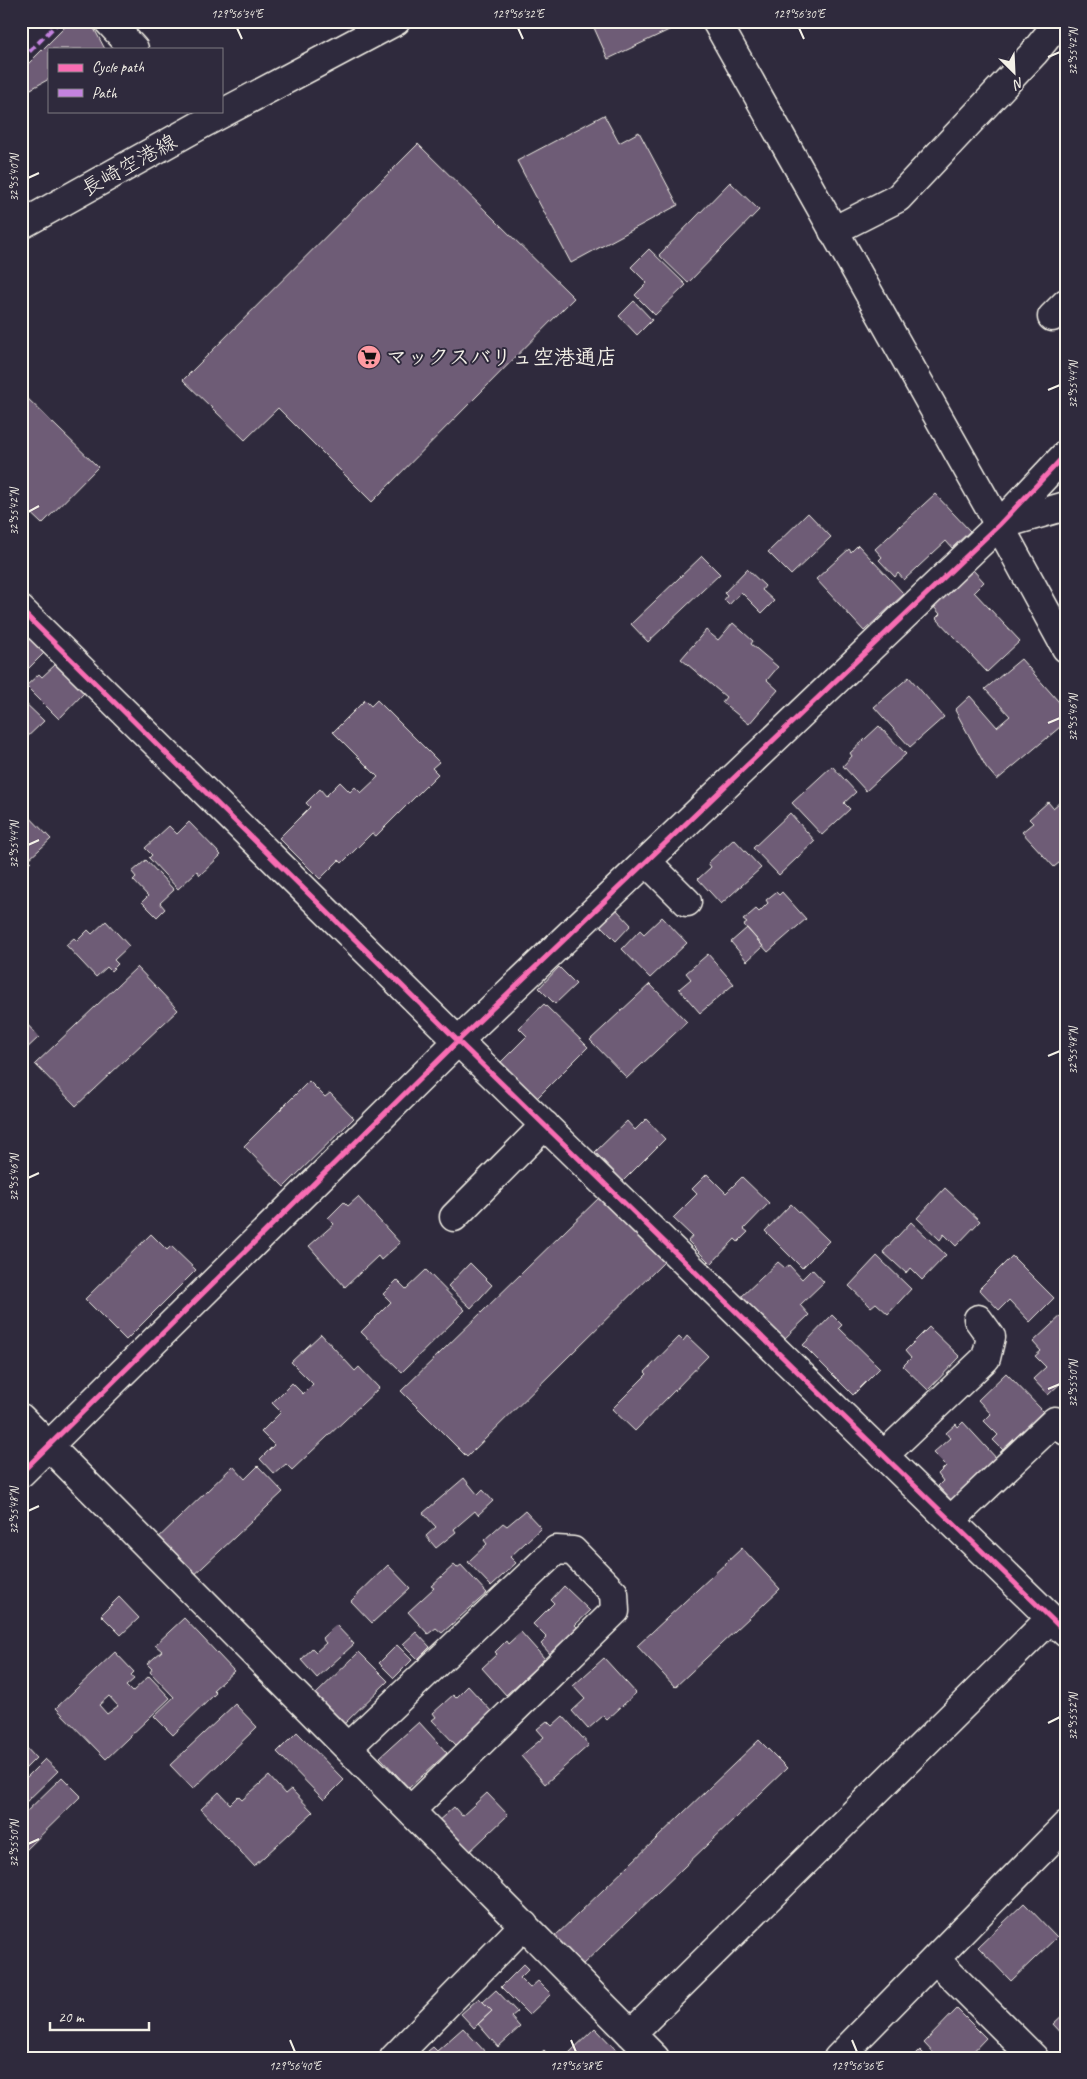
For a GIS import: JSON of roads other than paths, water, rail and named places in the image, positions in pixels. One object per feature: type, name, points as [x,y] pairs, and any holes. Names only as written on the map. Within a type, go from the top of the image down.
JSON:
[{"type":"street","points":[[108,21],[133,48]]},
{"type":"street","name":"長崎空港線","points":[[222,106],[396,21]]},
{"type":"street","points":[[716,21],[1066,648]]},
{"type":"street","points":[[833,230],[898,198],[1060,24]]},
{"type":"street","name":"長崎空港線","points":[[21,225],[199,117]]},
{"type":"street","points":[[21,1473],[458,1041],[999,525],[1066,454]]},
{"type":"street","points":[[999,525],[1066,506]]},
{"type":"street","points":[[21,610],[458,1041],[1058,1625],[632,2034]]},
{"type":"street","points":[[646,861],[687,902]]},
{"type":"street","points":[[454,1216],[545,1125]]},
{"type":"street","points":[[884,1455],[986,1358],[991,1337],[978,1319]]},
{"type":"street","points":[[21,1418],[655,2058]]},
{"type":"street","points":[[951,1520],[1056,1421],[1066,1431]]},
{"type":"street","points":[[348,1748],[556,1550],[573,1551],[614,1593],[615,1611],[411,1810]]},
{"type":"street","points":[[838,2058],[936,1960],[1066,1825]]},
{"type":"street","points":[[394,2058],[524,1925]]},
{"type":"street","points":[[936,1960],[1034,2058]]},
{"type":"place","name":"マックスバリュ空港通店","points":[[369,357]]}]
